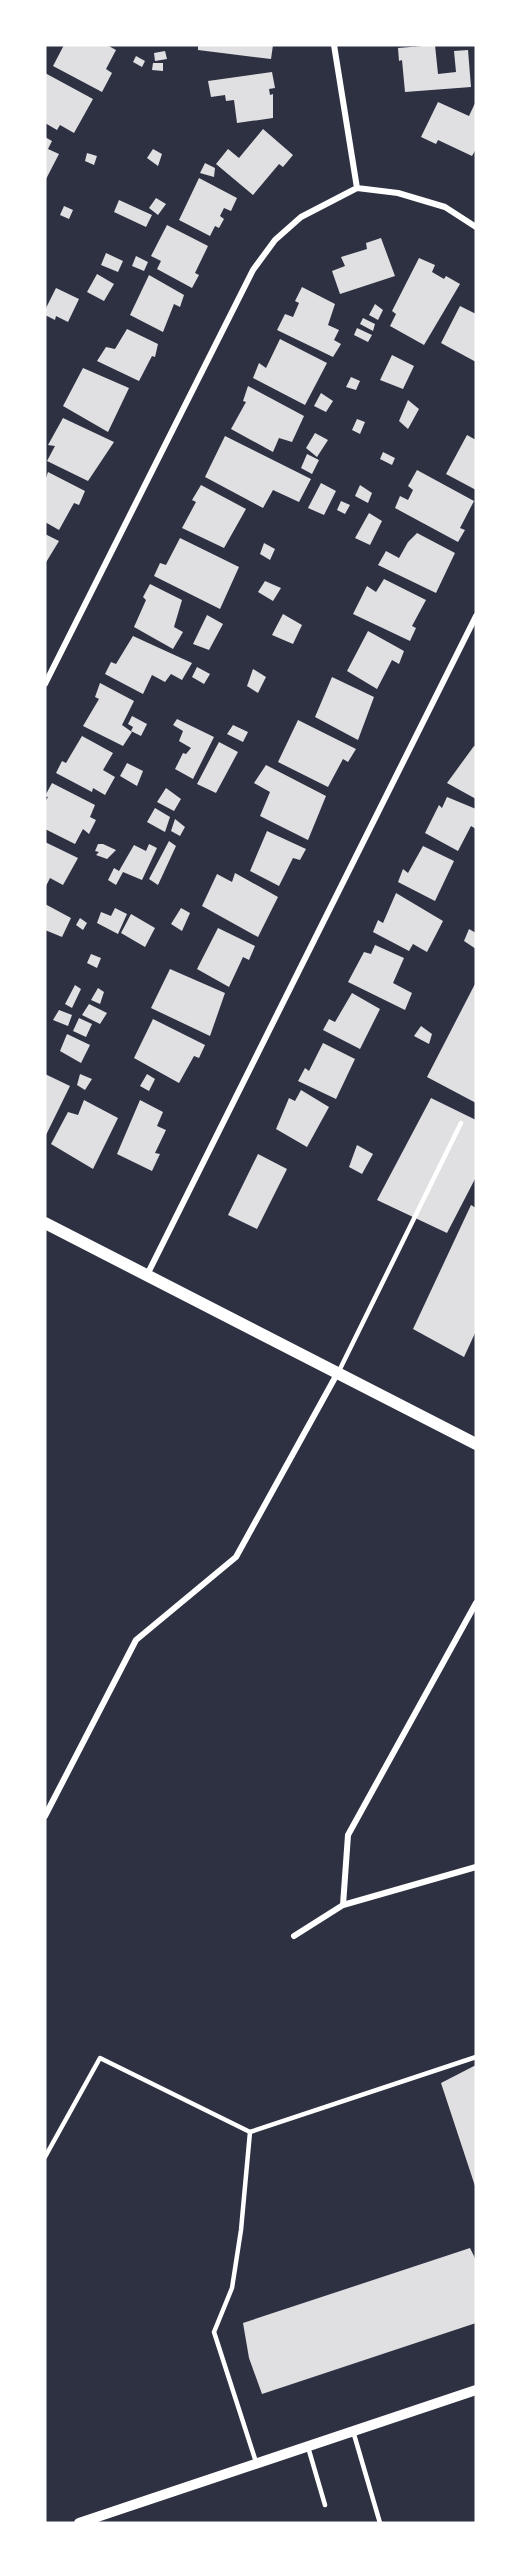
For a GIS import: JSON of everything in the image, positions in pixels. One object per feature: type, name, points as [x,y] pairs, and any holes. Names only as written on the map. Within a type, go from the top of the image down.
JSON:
[{"type":"main road","points":[[45,1223],[476,1444]]},
{"type":"street","points":[[334,45],[357,188]]},
{"type":"street","points":[[45,684],[253,270],[275,240],[301,217],[357,188],[398,193],[445,207],[476,227]]},
{"type":"street","points":[[147,1275],[476,616]]},
{"type":"street","points":[[45,1816],[136,1640],[236,1557],[338,1373]]},
{"type":"street","points":[[343,1905],[348,1835],[476,1603]]},
{"type":"street","points":[[294,1936],[343,1905],[476,1867]]},
{"type":"street","points":[[78,2523],[476,2390]]},
{"type":"lane","points":[[338,1373],[461,1123]]},
{"type":"lane","points":[[45,2157],[100,2058],[250,2132],[476,2057]]},
{"type":"lane","points":[[250,2132],[241,2230],[232,2288],[214,2332],[256,2463]]},
{"type":"lane","points":[[353,2431],[380,2523]]},
{"type":"lane","points":[[308,2446],[325,2505]]},
{"type":"building","points":[[64,45],[107,45],[116,50],[106,69],[112,73],[102,92],[53,66]]},
{"type":"building","points":[[198,45],[273,45],[271,59],[198,50]]},
{"type":"building","points":[[435,45],[438,74],[456,72],[454,51],[468,50],[471,87],[405,92],[402,60],[399,61],[398,48]]},
{"type":"building","points":[[165,51],[167,59],[155,61],[154,53]]},
{"type":"building","points":[[136,56],[145,61],[142,67],[133,62]]},
{"type":"building","points":[[153,63],[163,63],[163,71],[152,70]]},
{"type":"building","points":[[272,72],[275,88],[269,89],[270,95],[273,94],[273,118],[237,123],[234,100],[226,101],[225,95],[211,97],[208,81]]},
{"type":"building","points":[[45,73],[93,99],[74,133],[60,125],[57,130],[45,123]]},
{"type":"building","points":[[476,101],[476,149],[472,156],[438,140],[436,144],[421,137],[438,102],[469,116]]},
{"type":"building","points":[[263,129],[293,155],[283,167],[279,164],[253,195],[216,164],[228,149],[239,158]]},
{"type":"building","points":[[45,137],[52,141],[48,149],[59,154],[45,181]]},
{"type":"building","points":[[153,149],[162,154],[158,166],[147,158]]},
{"type":"building","points":[[87,153],[97,156],[94,165],[85,161]]},
{"type":"building","points":[[205,163],[215,168],[214,177],[200,173]]},
{"type":"building","points":[[199,178],[237,198],[231,211],[224,208],[220,216],[224,219],[219,228],[215,226],[210,236],[179,220]]},
{"type":"building","points":[[156,198],[166,204],[158,215],[149,208]]},
{"type":"building","points":[[119,200],[152,215],[146,227],[114,212]]},
{"type":"building","points":[[64,206],[73,210],[69,219],[60,215]]},
{"type":"building","points":[[167,225],[208,246],[195,273],[199,275],[192,288],[157,269],[161,261],[151,256]]},
{"type":"building","points":[[381,238],[395,276],[340,294],[332,271],[345,266],[341,257],[367,249],[366,243]]},
{"type":"building","points":[[106,253],[123,261],[118,272],[101,265]]},
{"type":"building","points":[[136,256],[148,262],[144,271],[132,266]]},
{"type":"building","points":[[419,258],[435,265],[432,272],[444,279],[446,276],[460,284],[424,345],[390,326],[396,314],[392,311]]},
{"type":"building","points":[[97,274],[114,284],[104,301],[87,292]]},
{"type":"building","points":[[149,275],[184,295],[180,307],[174,304],[163,332],[130,315]]},
{"type":"building","points":[[302,287],[335,304],[328,325],[339,330],[334,340],[341,344],[333,357],[277,330],[285,314],[293,317],[299,303],[295,301]]},
{"type":"building","points":[[56,288],[79,299],[68,322],[56,316],[55,320],[45,315],[45,310]]},
{"type":"building","points":[[375,304],[383,310],[378,320],[369,315]]},
{"type":"building","points":[[460,306],[476,314],[476,362],[441,343]]},
{"type":"building","points":[[363,318],[375,324],[373,331],[360,324]]},
{"type":"building","points":[[357,328],[372,335],[368,342],[354,335]]},
{"type":"building","points":[[127,329],[158,344],[155,357],[152,356],[139,381],[97,361],[106,347],[115,349]]},
{"type":"building","points":[[280,339],[327,363],[305,405],[253,378],[259,363],[266,368]]},
{"type":"building","points":[[392,355],[414,366],[403,389],[380,380]]},
{"type":"building","points":[[83,368],[129,388],[108,432],[63,406]]},
{"type":"building","points":[[351,377],[360,381],[356,390],[346,387]]},
{"type":"building","points":[[248,386],[304,416],[292,442],[279,438],[273,452],[231,429],[246,402],[243,401]]},
{"type":"building","points":[[321,393],[333,401],[326,412],[314,406]]},
{"type":"building","points":[[408,400],[419,409],[408,429],[399,421]]},
{"type":"building","points":[[63,418],[114,442],[88,481],[47,461],[55,446],[48,445]]},
{"type":"building","points":[[357,419],[365,422],[360,434],[352,430]]},
{"type":"building","points":[[315,433],[328,440],[317,457],[306,448]]},
{"type":"building","points":[[467,435],[476,440],[476,490],[446,474]]},
{"type":"building","points":[[225,436],[311,479],[299,502],[273,490],[263,508],[205,477]]},
{"type":"building","points":[[383,452],[395,458],[392,465],[380,459]]},
{"type":"building","points":[[307,454],[319,460],[312,474],[301,468]]},
{"type":"building","points":[[417,470],[474,501],[460,528],[465,530],[458,542],[395,508],[400,496],[408,500],[413,490],[408,486]]},
{"type":"building","points":[[48,472],[85,491],[79,505],[74,503],[59,530],[45,522],[45,481]]},
{"type":"building","points":[[321,483],[336,491],[324,515],[308,508]]},
{"type":"building","points":[[201,485],[246,509],[224,548],[182,528],[196,502],[192,500]]},
{"type":"building","points":[[360,485],[372,493],[368,503],[355,496]]},
{"type":"building","points":[[341,501],[350,505],[345,514],[337,510]]},
{"type":"building","points":[[369,513],[382,521],[370,545],[355,538]]},
{"type":"building","points":[[417,533],[455,553],[436,593],[378,565],[386,551],[399,558],[408,542]]},
{"type":"building","points":[[45,534],[59,541],[45,564]]},
{"type":"building","points":[[180,538],[239,567],[220,609],[154,576],[160,563],[166,565]]},
{"type":"building","points":[[264,543],[275,549],[270,560],[260,554]]},
{"type":"building","points":[[384,579],[426,600],[412,626],[416,628],[410,641],[353,614],[367,586],[376,592]]},
{"type":"building","points":[[265,581],[281,588],[273,601],[258,592]]},
{"type":"building","points":[[150,584],[182,600],[174,627],[183,632],[173,649],[134,627],[146,600],[143,597]]},
{"type":"building","points":[[283,614],[302,625],[293,644],[272,635]]},
{"type":"building","points":[[207,615],[223,624],[209,650],[193,644]]},
{"type":"building","points":[[368,631],[404,651],[399,664],[392,660],[377,689],[347,671]]},
{"type":"building","points":[[133,636],[192,663],[182,680],[171,674],[165,682],[152,675],[143,694],[105,674],[111,662],[116,664]]},
{"type":"building","points":[[197,667],[210,674],[204,684],[192,677]]},
{"type":"building","points":[[253,669],[266,677],[258,693],[247,686]]},
{"type":"building","points":[[332,677],[374,697],[358,740],[315,717]]},
{"type":"building","points":[[100,683],[134,701],[122,725],[132,732],[123,746],[83,726],[99,699],[95,697]]},
{"type":"building","points":[[132,716],[147,724],[141,736],[131,731],[133,727],[128,724]]},
{"type":"building","points":[[177,719],[214,737],[193,779],[175,769],[183,753],[186,754],[191,748],[179,741],[183,731],[173,725]]},
{"type":"building","points":[[298,720],[356,749],[348,762],[343,759],[328,787],[278,762]]},
{"type":"building","points":[[233,725],[248,732],[243,742],[227,734]]},
{"type":"building","points":[[82,736],[113,753],[103,770],[115,777],[105,795],[93,788],[92,792],[56,773],[62,761],[66,763]]},
{"type":"building","points":[[219,742],[238,752],[216,793],[197,784]]},
{"type":"building","points":[[474,746],[476,747],[476,799],[447,783]]},
{"type":"building","points":[[127,763],[143,771],[137,786],[120,776]]},
{"type":"building","points":[[266,765],[326,796],[308,840],[260,816],[270,792],[254,783]]},
{"type":"building","points":[[52,783],[95,805],[90,817],[96,820],[89,834],[83,829],[75,844],[45,829],[45,802],[48,797],[45,796]]},
{"type":"building","points":[[166,788],[181,799],[174,811],[157,802]]},
{"type":"building","points":[[447,797],[476,809],[476,829],[471,826],[458,851],[425,833],[439,805],[442,808]]},
{"type":"building","points":[[155,808],[170,817],[165,832],[147,822]]},
{"type":"building","points":[[175,819],[185,827],[180,836],[171,831]]},
{"type":"building","points":[[267,831],[306,849],[300,860],[293,858],[279,886],[250,871]]},
{"type":"building","points":[[169,841],[176,846],[158,885],[149,879]]},
{"type":"building","points":[[45,842],[78,858],[63,885],[50,878],[45,888]]},
{"type":"building","points":[[98,844],[116,850],[107,859],[96,855],[99,852],[95,851]]},
{"type":"building","points":[[149,844],[157,848],[142,880],[123,872],[116,885],[108,880],[114,868],[119,871],[134,845],[146,851]]},
{"type":"building","points":[[423,846],[454,861],[435,901],[398,882],[403,869],[408,873]]},
{"type":"building","points":[[235,873],[278,897],[258,937],[202,906],[217,874],[232,882]]},
{"type":"building","points":[[396,893],[443,921],[427,952],[413,944],[409,951],[373,932],[378,920],[383,923]]},
{"type":"building","points":[[45,904],[71,918],[62,937],[45,930]]},
{"type":"building","points":[[115,908],[127,914],[118,934],[97,923],[101,912],[111,916]]},
{"type":"building","points":[[181,908],[190,913],[182,931],[171,924]]},
{"type":"building","points":[[131,914],[155,928],[145,947],[121,933]]},
{"type":"building","points":[[80,918],[87,923],[83,930],[76,925]]},
{"type":"building","points":[[218,928],[255,946],[249,960],[243,957],[229,987],[197,969]]},
{"type":"building","points":[[469,929],[476,933],[476,949],[464,941]]},
{"type":"building","points":[[375,945],[404,958],[393,983],[412,993],[405,1010],[348,982],[364,952],[371,954]]},
{"type":"building","points":[[91,954],[101,958],[97,968],[87,963]]},
{"type":"building","points":[[170,969],[225,993],[210,1036],[151,1008]]},
{"type":"building","points":[[476,982],[476,1103],[427,1077]]},
{"type":"building","points":[[75,985],[81,989],[72,1008],[65,1004]]},
{"type":"building","points":[[98,988],[104,992],[100,1004],[91,1000]]},
{"type":"building","points":[[352,993],[380,1009],[360,1049],[323,1030],[329,1019],[335,1022]]},
{"type":"building","points":[[89,1004],[107,1013],[100,1024],[82,1015]]},
{"type":"building","points":[[59,1010],[72,1015],[68,1026],[53,1020]]},
{"type":"building","points":[[79,1018],[92,1024],[86,1037],[73,1031]]},
{"type":"building","points":[[153,1019],[205,1045],[199,1058],[194,1056],[179,1083],[134,1058]]},
{"type":"building","points":[[421,1026],[432,1034],[429,1044],[414,1036]]},
{"type":"building","points":[[67,1034],[90,1045],[81,1063],[60,1051]]},
{"type":"building","points":[[323,1043],[355,1059],[336,1099],[298,1081],[305,1068],[309,1071]]},
{"type":"building","points":[[45,1074],[70,1086],[45,1137]]},
{"type":"building","points":[[80,1074],[92,1079],[85,1090],[77,1085]]},
{"type":"building","points":[[147,1074],[155,1079],[149,1091],[140,1086]]},
{"type":"building","points":[[301,1090],[329,1107],[307,1147],[276,1129],[289,1098],[295,1101]]},
{"type":"building","points":[[431,1098],[476,1120],[476,1177],[447,1233],[377,1200]]},
{"type":"building","points":[[84,1100],[118,1118],[93,1169],[51,1144],[68,1112],[78,1115]]},
{"type":"building","points":[[140,1100],[163,1112],[157,1126],[166,1130],[155,1153],[160,1154],[152,1171],[117,1154]]},
{"type":"building","points":[[357,1145],[373,1154],[362,1174],[349,1167]]},
{"type":"building","points":[[258,1154],[287,1169],[257,1229],[228,1215]]},
{"type":"building","points":[[471,1205],[476,1208],[476,1331],[464,1357],[413,1329]]},
{"type":"building","points":[[476,2066],[476,2189],[441,2083]]},
{"type":"building","points":[[470,2248],[476,2260],[476,2323],[262,2394],[249,2358],[243,2323]]}]
